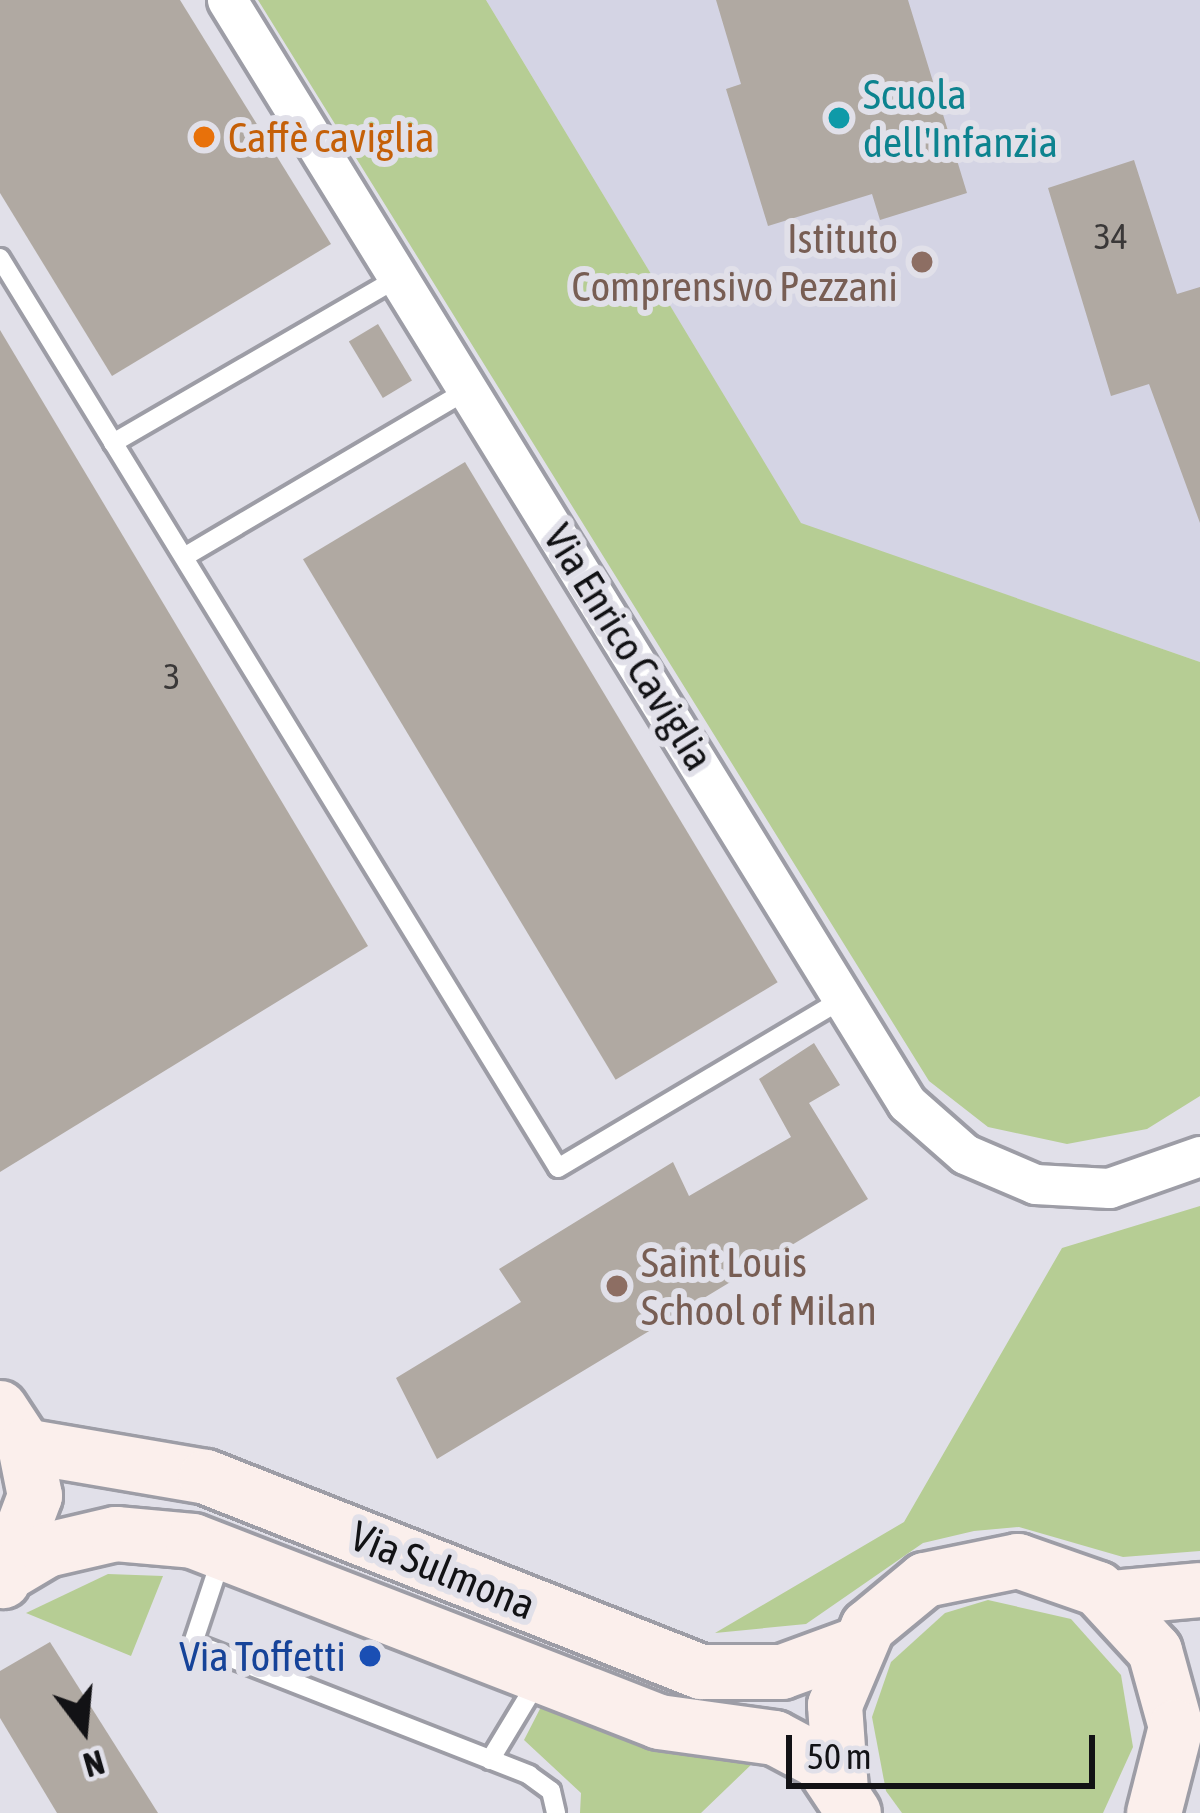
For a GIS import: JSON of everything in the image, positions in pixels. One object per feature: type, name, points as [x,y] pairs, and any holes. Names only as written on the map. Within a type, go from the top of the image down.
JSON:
[{"type":"street","name":"Via Enrico Caviglia","points":[[227,0],[907,1103],[965,1154],[1035,1184],[1109,1188],[1200,1156]]},
{"type":"street","points":[[5,1578],[35,1505],[12,1427]]},
{"type":"street","name":"Via Sulmona","points":[[12,1427],[206,1477],[701,1672],[782,1672],[856,1645]]},
{"type":"street","name":"Via Sulmona","points":[[5,1578],[47,1550],[116,1534],[224,1551],[659,1722],[776,1738],[820,1762],[847,1802]]},
{"type":"street","name":"Via Sulmona","points":[[847,1802],[835,1705],[856,1645],[907,1591],[976,1563],[1050,1567],[1112,1598],[1155,1651],[1188,1718],[1154,1813]]},
{"type":"street","points":[[1112,1598],[1200,1590]]},
{"type":"lane","points":[[0,258],[558,1168],[844,998]]},
{"type":"lane","points":[[113,443],[401,276]]},
{"type":"lane","points":[[184,557],[470,388]]},
{"type":"lane","points":[[224,1551],[193,1643],[490,1760],[551,1791],[556,1813]]},
{"type":"lane","name":"Via Sulmona","points":[[490,1760],[539,1678]]},
{"type":"shaded area","name":"Istituto Comprensivo Pezzani","points":[[486,0],[1200,0],[1200,662],[801,524]]},
{"type":"green space","points":[[258,0],[486,0],[801,523],[1200,662],[1200,1096],[1147,1129],[1067,1144],[988,1127],[929,1081]]},
{"type":"green space","points":[[1200,1206],[1200,1551],[1123,1557],[1019,1527],[974,1531],[923,1543],[806,1624],[715,1633],[904,1522],[1062,1248]]},
{"type":"green space","points":[[108,1574],[163,1576],[131,1656],[26,1613]]},
{"type":"green space","points":[[988,1600],[1071,1619],[1121,1675],[1133,1747],[1103,1813],[902,1813],[886,1791],[872,1717],[891,1662],[945,1613]]},
{"type":"green space","points":[[542,1705],[651,1746],[754,1762],[701,1813],[580,1813],[581,1793],[524,1740]]},
{"type":"building","points":[[0,0],[180,0],[331,244],[112,376],[0,193]]},
{"type":"building","name":"Scuola dell'Infanzia","points":[[716,0],[908,0],[967,193],[880,220],[872,194],[768,226],[726,89],[741,84]]},
{"type":"building","points":[[1134,160],[1177,294],[1200,287],[1200,523],[1149,384],[1111,396],[1048,188]]},
{"type":"building","points":[[378,324],[412,381],[383,398],[349,342]]},
{"type":"building","points":[[0,330],[368,946],[0,1172]]},
{"type":"building","points":[[465,462],[778,982],[616,1080],[303,559]]},
{"type":"building","name":"Saint Louis School of Milan","points":[[814,1043],[840,1085],[809,1103],[868,1199],[437,1459],[396,1378],[521,1302],[499,1269],[673,1162],[689,1196],[791,1137],[759,1079]]},
{"type":"building","points":[[50,1642],[158,1813],[57,1813],[0,1718],[0,1671]]},
{"type":"place","name":"Scuola dell'Infanzia","points":[[839,118]]},
{"type":"place","name":"Caffè caviglia","points":[[204,137]]},
{"type":"place","name":"Istituto Comprensivo Pezzani","points":[[922,262]]},
{"type":"place","name":"Saint Louis School of Milan","points":[[617,1286]]},
{"type":"place","name":"Via Toffetti","points":[[370,1656]]}]
